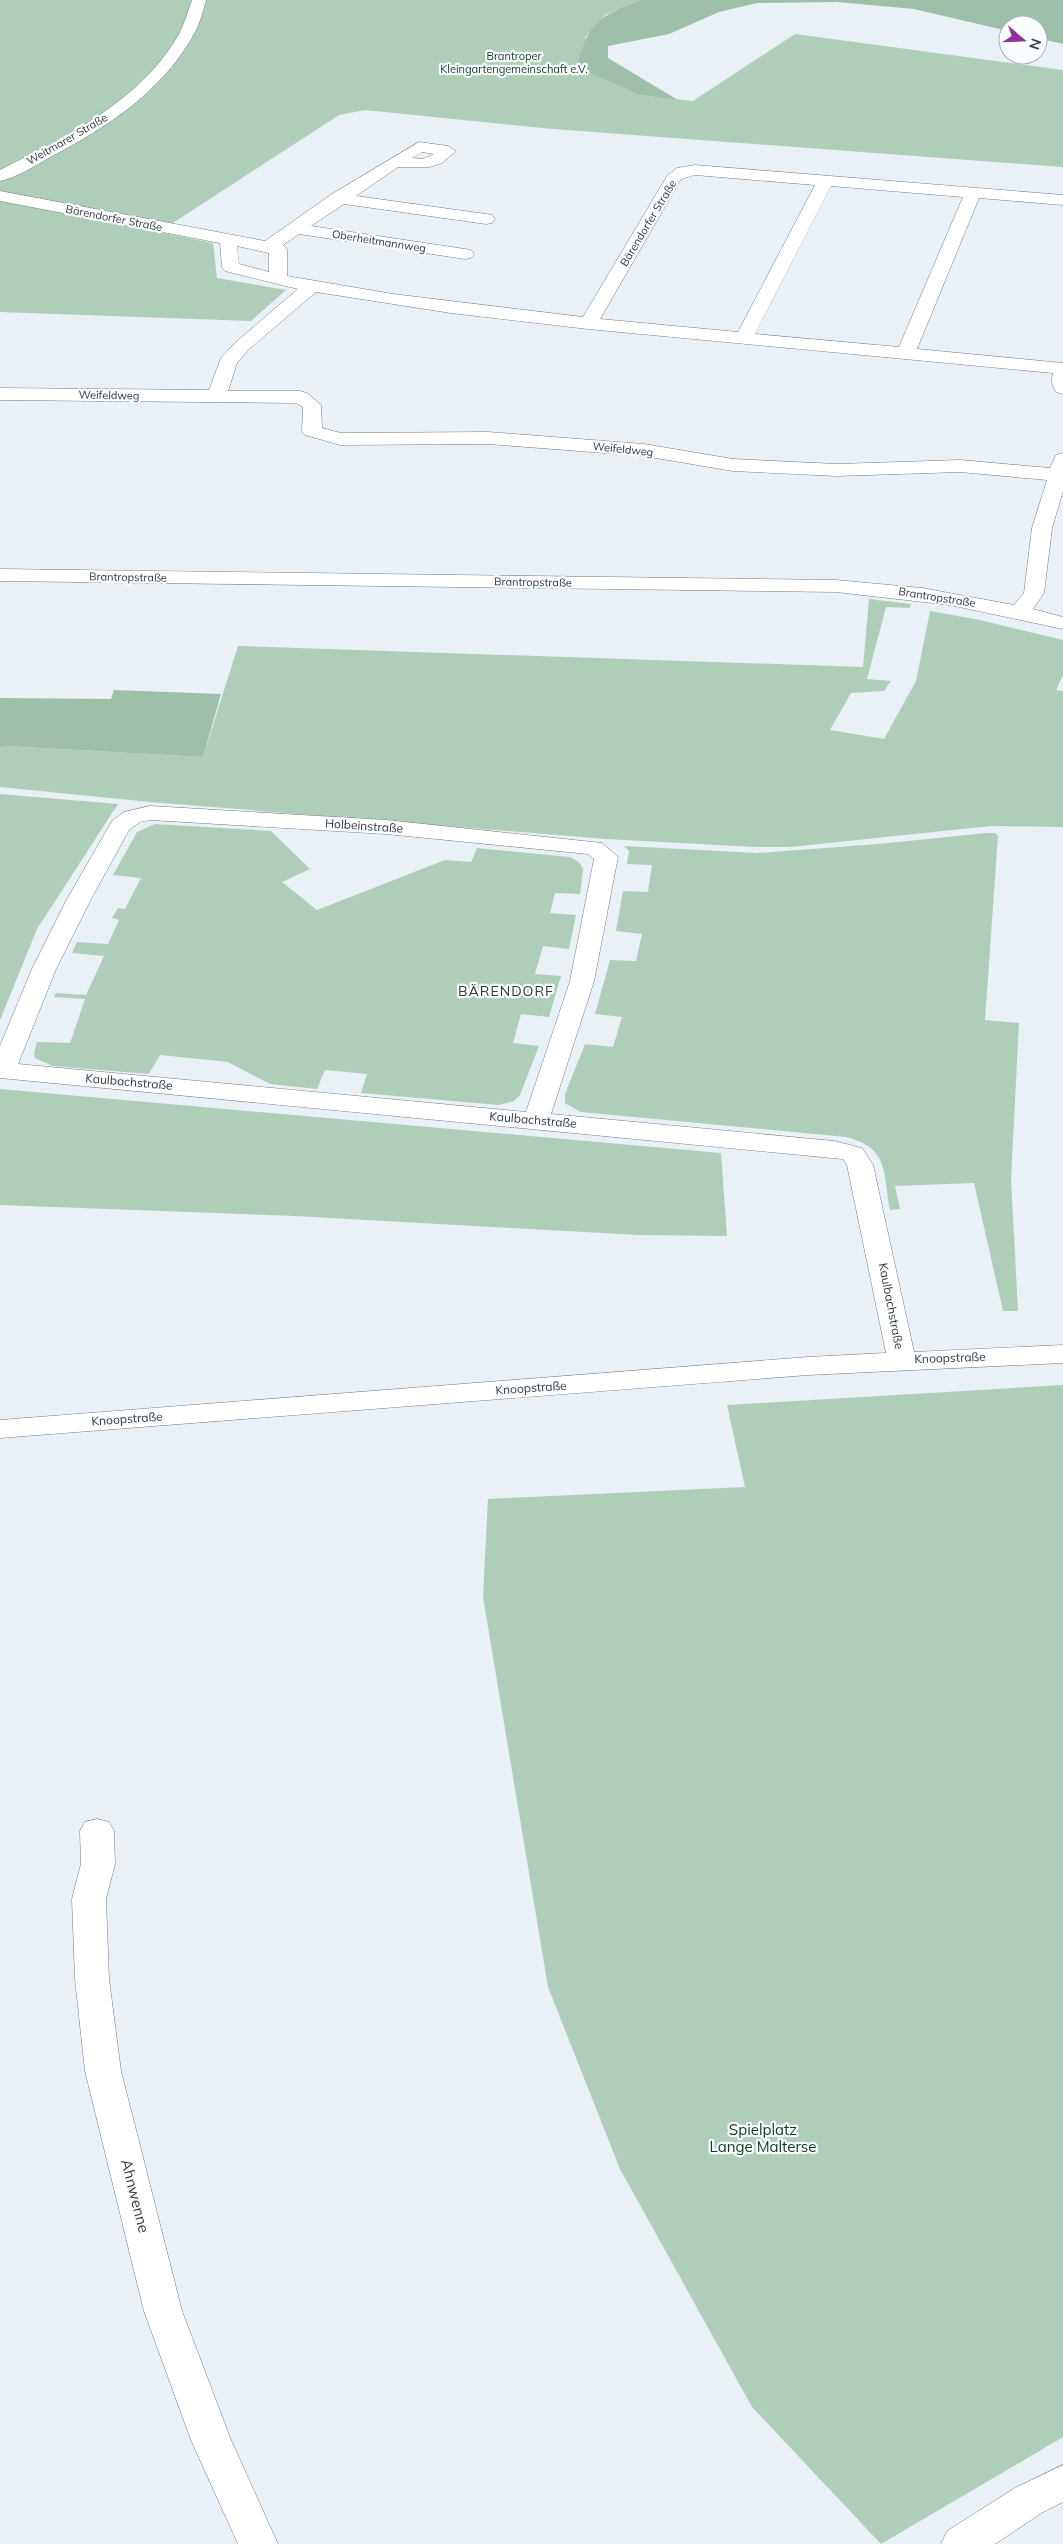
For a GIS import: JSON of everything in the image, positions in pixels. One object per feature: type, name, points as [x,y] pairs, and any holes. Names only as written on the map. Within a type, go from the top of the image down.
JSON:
[{"type":"street","name":"Weitmarer Straße","points":[[0,176],[78,135],[142,89],[179,46],[190,27],[199,0]]},
{"type":"street","points":[[268,246],[395,162]]},
{"type":"street","name":"Bärendorfer Straße","points":[[588,324],[678,174],[694,170],[1063,200]]},
{"type":"street","points":[[744,338],[826,180]]},
{"type":"street","points":[[906,353],[973,192]]},
{"type":"street","name":"Bärendorfer Straße","points":[[0,196],[268,246]]},
{"type":"street","points":[[338,198],[486,219]]},
{"type":"street","name":"Oberheitmannweg","points":[[293,228],[465,254]]},
{"type":"street","points":[[228,240],[231,267],[311,287],[461,309],[588,324],[1063,368],[1060,382],[1063,388]]},
{"type":"street","points":[[268,246],[278,249],[278,280]]},
{"type":"street","points":[[217,394],[228,362],[242,346],[311,287]]},
{"type":"street","name":"Weifeldweg","points":[[0,394],[217,394],[300,397],[312,405],[312,431],[340,438],[488,438],[644,450],[733,465],[837,470],[960,466],[1060,467]]},
{"type":"street","points":[[1020,612],[1034,593],[1042,528],[1060,467]]},
{"type":"street","name":"Brantropstraße","points":[[0,575],[836,586],[920,593],[1020,612],[1063,623]]},
{"type":"street","name":"Holbeinstraße","points":[[1,1070],[65,924],[120,826],[132,817],[150,813],[386,827],[594,848],[606,857],[584,972],[536,1120]]},
{"type":"street","name":"Kaulbachstraße","points":[[1,1070],[834,1149],[853,1154],[860,1165],[872,1216],[901,1360]]},
{"type":"street","name":"Knoopstraße","points":[[0,1429],[901,1360],[1063,1354]]},
{"type":"street","name":"Ahnwenne","points":[[97,1831],[98,1864],[89,1899],[92,1979],[103,2071],[163,2311],[211,2440],[258,2544]]},
{"type":"street","points":[[961,2544],[1030,2500],[1063,2483]]},
{"type":"green space","name":"Brantroper Kleingartengemeinschaft e.V.","points":[[0,0],[641,0],[605,15],[585,38],[640,95],[693,101],[795,34],[998,61],[998,65],[1026,65],[1063,70],[1063,167],[553,129],[365,110],[339,115],[159,232],[213,243],[217,278],[286,290],[251,321],[0,312]]},
{"type":"green space","points":[[641,0],[1063,0],[1063,44],[1048,40],[1048,15],[998,15],[998,29],[914,9],[837,2],[757,3],[719,12],[669,34],[608,46],[608,58],[678,100],[640,95],[577,67],[581,52],[591,30],[597,23],[615,11]]},
{"type":"green space","points":[[869,599],[911,604],[910,608],[886,607],[867,679],[891,681],[884,691],[851,693],[830,730],[884,739],[916,681],[930,611],[980,620],[1063,640],[1063,675],[1056,690],[1063,691],[1063,827],[991,826],[790,847],[755,847],[606,839],[150,802],[0,787],[0,748],[5,746],[203,757],[238,646],[863,667]]},
{"type":"green space","points":[[114,690],[221,694],[203,757],[5,746],[0,748],[0,698],[111,699]]},
{"type":"green space","points":[[0,794],[118,804],[37,929],[0,1020]]},
{"type":"green space","points":[[155,824],[271,831],[310,869],[282,882],[317,910],[445,860],[471,862],[477,848],[570,857],[579,862],[583,869],[580,894],[555,893],[550,913],[576,915],[569,949],[543,946],[535,974],[561,976],[549,1017],[521,1014],[513,1043],[539,1046],[520,1095],[514,1101],[499,1105],[361,1093],[367,1074],[325,1070],[317,1089],[270,1084],[228,1062],[160,1055],[149,1074],[53,1066],[35,1058],[34,1053],[37,1042],[70,1043],[85,999],[54,997],[56,993],[86,995],[104,956],[72,953],[77,942],[108,944],[119,920],[112,918],[118,908],[125,909],[141,878],[113,875],[137,832]]},
{"type":"green space","points":[[995,833],[998,836],[985,1020],[1019,1023],[1011,1179],[1018,1311],[1003,1311],[974,1183],[895,1186],[900,1209],[890,1210],[882,1163],[870,1148],[846,1137],[581,1112],[565,1103],[565,1094],[585,1044],[613,1047],[622,1017],[595,1014],[610,960],[636,961],[642,934],[616,931],[623,891],[648,892],[652,865],[627,864],[629,851],[624,846],[757,853],[878,844]]},
{"type":"green space","points":[[0,1089],[721,1153],[727,1236],[638,1235],[295,1216],[0,1205]]},
{"type":"green space","name":"Spielplatz Lange Malterse","points":[[1063,1385],[1063,2437],[881,2544],[752,2407],[620,2169],[548,1987],[483,1597],[488,1499],[745,1487],[727,1405]]},
{"type":"district","name":"BÄRENDORF","points":[[506,991]]}]
